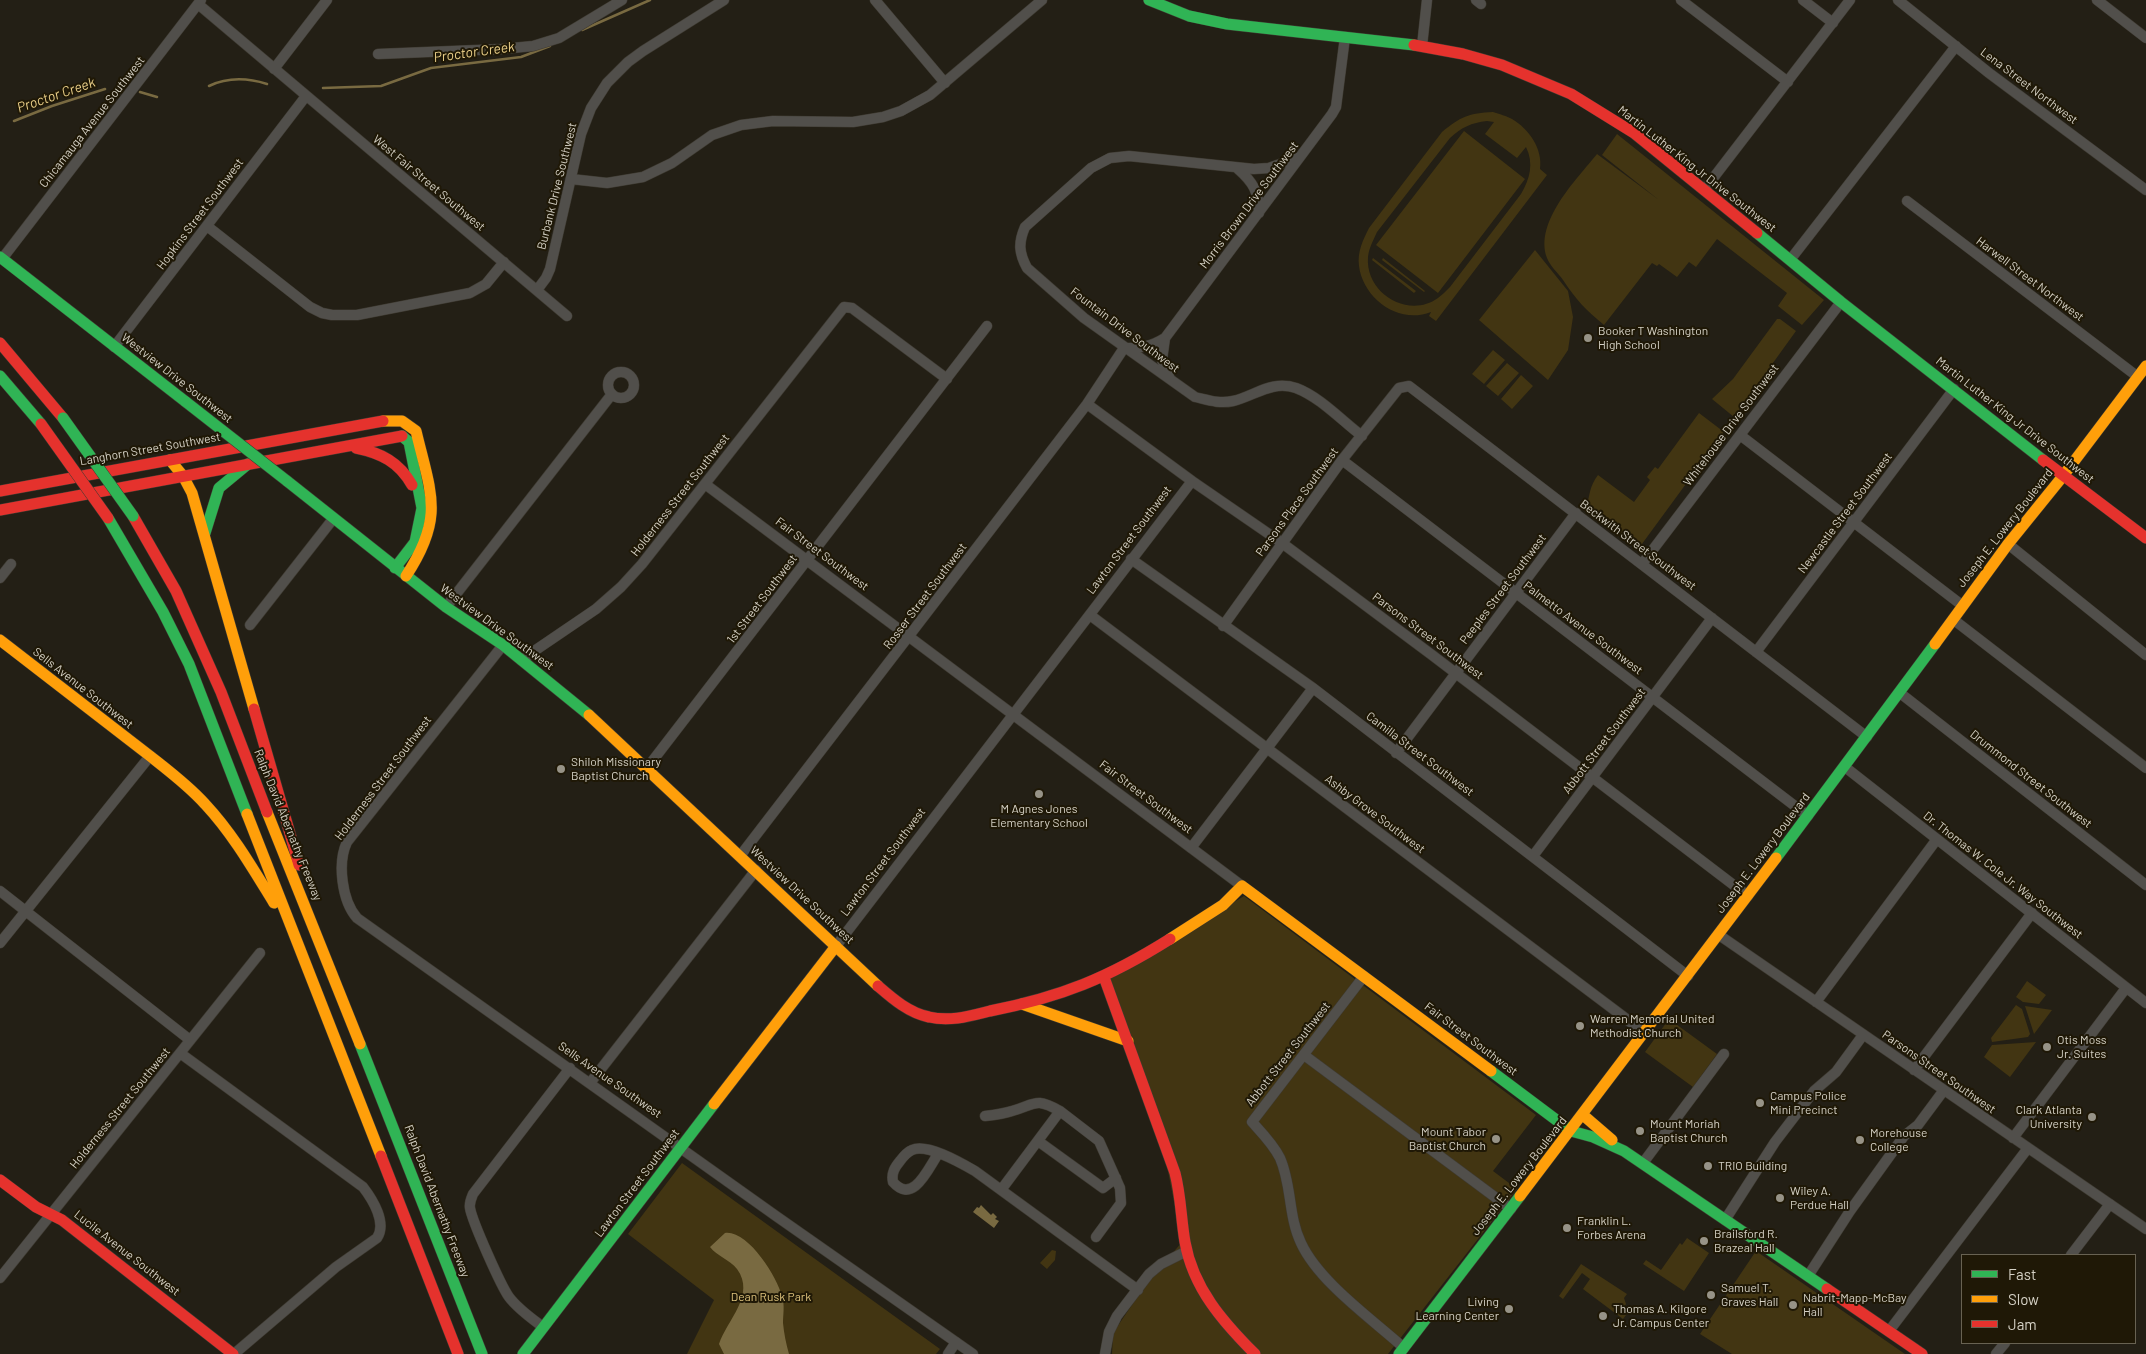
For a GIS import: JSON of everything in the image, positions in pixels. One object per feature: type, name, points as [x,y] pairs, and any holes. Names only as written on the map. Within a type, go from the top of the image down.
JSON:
[{"type":"main road","name":"Martin Luther King Jr Drive Southwest","points":[[1149,0],[1189,16],[1227,24],[1422,46],[1462,54],[1502,65],[1571,94],[1634,133],[1840,302],[1954,389],[2063,476],[2146,538]]},
{"type":"main road","name":"Westview Drive Southwest","points":[[1,258],[446,607],[503,645],[600,724],[836,946],[902,1005],[915,1014],[928,1018],[956,1019],[1074,990],[1142,957],[1227,902],[1242,886]]},
{"type":"main road","name":"Ralph David Abernathy Freeway","points":[[0,343],[64,418],[132,516],[176,591],[195,630],[482,1354]]},
{"type":"main road","name":"Joseph E. Lowery Boulevard","points":[[1402,1351],[1719,935],[1954,620],[2008,544],[2063,476],[2146,366]]},
{"type":"main road","points":[[0,376],[41,424],[108,518],[163,612],[189,664],[458,1354]]},
{"type":"main road","name":"Langhorn Street Southwest","points":[[0,491],[392,420],[407,422]]},
{"type":"main road","points":[[402,436],[407,422],[416,431],[433,506],[432,526],[426,543],[406,576]]},
{"type":"main road","points":[[0,510],[402,436]]},
{"type":"main road","points":[[396,568],[415,542],[422,508],[409,442],[402,436]]},
{"type":"main road","points":[[345,446],[376,452],[389,458],[405,472],[420,498]]},
{"type":"main road","points":[[170,460],[184,476],[192,492],[205,533],[322,947]]},
{"type":"main road","points":[[205,533],[219,488],[248,464]]},
{"type":"main road","name":"Sells Avenue Southwest","points":[[0,640],[189,788],[222,824],[297,941]]},
{"type":"main road","name":"Fair Street Southwest","points":[[1242,886],[1571,1131]]},
{"type":"main road","name":"Lawton Street Southwest","points":[[523,1354],[836,946]]},
{"type":"main road","points":[[1104,977],[1176,1176],[1187,1251],[1209,1302],[1223,1322],[1255,1354]]},
{"type":"main road","points":[[1022,1004],[1128,1041]]},
{"type":"main road","points":[[1583,1115],[1624,1151],[1922,1354]]},
{"type":"main road","points":[[1571,1131],[1594,1137],[1624,1151]]},
{"type":"main road","name":"Lucile Avenue Southwest","points":[[0,1180],[36,1207],[62,1220],[228,1352]]},
{"type":"street","points":[[274,69],[327,0]]},
{"type":"street","points":[[378,54],[533,46],[559,38],[622,0]]},
{"type":"street","name":"Burbank Drive Southwest","points":[[537,290],[550,268],[581,134],[591,108],[607,83],[628,62],[643,51],[724,0]]},
{"type":"street","points":[[874,0],[945,83]]},
{"type":"street","points":[[571,178],[607,182],[643,176],[672,163],[712,135],[741,125],[773,120],[853,122],[884,117],[916,104],[945,83],[1042,0]]},
{"type":"street","points":[[1422,46],[1427,0]]},
{"type":"street","points":[[1681,0],[1788,82]]},
{"type":"street","points":[[1803,0],[1833,23]]},
{"type":"street","points":[[1704,190],[1850,0]]},
{"type":"street","name":"Lena Street Northwest","points":[[1898,0],[2146,190]]},
{"type":"street","points":[[2097,0],[2146,38]]},
{"type":"street","name":"West Fair Street Southwest","points":[[199,2],[274,69],[567,316]]},
{"type":"street","name":"Chicamauga Avenue Southwest","points":[[1,258],[199,2]]},
{"type":"street","name":"Morris Brown Drive Southwest","points":[[1124,348],[1144,348],[1154,345],[1165,338],[1336,107],[1345,37]]},
{"type":"street","points":[[1790,260],[1956,46]]},
{"type":"street","name":"Hopkins Street Southwest","points":[[114,347],[306,96]]},
{"type":"street","name":"Fountain Drive Southwest","points":[[1300,157],[1269,168],[1238,169],[1129,156],[1110,158],[1091,168],[1025,227],[1020,237],[1021,257],[1027,268],[1084,318],[1195,397],[1215,402],[1234,401],[1270,386],[1295,388],[1312,396],[1362,436]]},
{"type":"street","points":[[1238,169],[1255,188],[1259,198],[1259,213]]},
{"type":"street","name":"Harwell Street Northwest","points":[[1907,201],[2138,377]]},
{"type":"street","points":[[207,226],[310,307],[332,316],[357,315],[470,293],[486,284],[504,262]]},
{"type":"street","name":"Whitehouse Drive Southwest","points":[[1642,564],[1840,302]]},
{"type":"street","name":"Holderness Street Southwest","points":[[521,660],[596,609],[621,587],[642,564],[844,307],[852,308],[947,379]]},
{"type":"street","name":"1st Street Southwest","points":[[647,768],[987,326]]},
{"type":"street","points":[[1165,338],[1162,360],[1170,380]]},
{"type":"street","name":"Rosser Street Southwest","points":[[740,856],[1087,404],[1124,348]]},
{"type":"street","name":"Beckwith Street Southwest","points":[[1393,395],[1399,388],[1409,386],[1867,737]]},
{"type":"street","name":"Newcastle Street Southwest","points":[[1756,652],[1954,389]]},
{"type":"street","points":[[446,607],[612,394]]},
{"type":"street","name":"Parsons Place Southwest","points":[[1222,626],[1342,460],[1393,395]]},
{"type":"street","name":"Parsons Street Southwest","points":[[1087,404],[1192,481],[1282,543],[1456,672],[1748,896]]},
{"type":"street","points":[[1740,434],[1963,606]]},
{"type":"street","name":"Palmetto Avenue Southwest","points":[[1342,460],[1808,816]]},
{"type":"street","name":"Lawton Street Southwest","points":[[836,946],[1192,481]]},
{"type":"street","name":"Fair Street Southwest","points":[[705,484],[1242,886]]},
{"type":"street","name":"Peeples Street Southwest","points":[[1396,753],[1576,513]]},
{"type":"street","points":[[250,625],[333,519]]},
{"type":"street","points":[[2008,544],[2146,655]]},
{"type":"street","name":"Camilla Street Southwest","points":[[1131,560],[1312,688],[1688,976]]},
{"type":"street","points":[[0,578],[11,564]]},
{"type":"street","name":"Ashby Grove Southwest","points":[[1090,615],[1645,1033]]},
{"type":"street","name":"Abbott Street Southwest","points":[[1533,856],[1712,618]]},
{"type":"street","points":[[1954,620],[2146,768]]},
{"type":"street","name":"Holderness Street Southwest","points":[[345,886],[341,868],[341,854],[347,842],[503,645]]},
{"type":"street","points":[[1191,848],[1312,688]]},
{"type":"street","name":"Drummond Street Southwest","points":[[1900,693],[2146,885]]},
{"type":"street","points":[[0,942],[150,756]]},
{"type":"street","name":"Dr. Thomas W. Cole Jr. Way Southwest","points":[[1845,767],[2146,1003]]},
{"type":"street","points":[[1816,1002],[1937,839]]},
{"type":"street","points":[[590,1083],[756,870]]},
{"type":"street","name":"Sells Avenue Southwest","points":[[345,886],[348,904],[358,918],[800,1234],[973,1354]]},
{"type":"street","points":[[0,891],[190,1040]]},
{"type":"street","points":[[1914,1070],[2032,913]]},
{"type":"street","name":"Parsons Street Southwest","points":[[1719,935],[2146,1229]]},
{"type":"street","name":"Holderness Street Southwest","points":[[0,1278],[260,953]]},
{"type":"street","name":"Abbott Street Southwest","points":[[1364,976],[1252,1122],[1269,1141],[1280,1158],[1294,1225],[1310,1259],[1328,1280],[1402,1351]]},
{"type":"street","points":[[2013,1138],[2126,988]]},
{"type":"street","points":[[1726,1220],[1780,1136],[1814,1091],[1836,1072],[1863,1035]]},
{"type":"street","points":[[180,1053],[363,1187],[372,1198],[381,1225],[381,1232],[377,1238],[336,1267],[228,1352]]},
{"type":"street","points":[[1643,1164],[1724,1054]]},
{"type":"street","points":[[1304,1055],[1511,1209]]},
{"type":"street","points":[[543,1328],[518,1308],[507,1295],[470,1210],[469,1202],[473,1194],[570,1068]]},
{"type":"street","points":[[1808,1276],[1850,1211],[1904,1136],[1918,1125],[1944,1090]]},
{"type":"street","points":[[985,1116],[1013,1111],[1034,1102],[1047,1104],[1060,1111],[1099,1141],[1120,1188],[1120,1203],[1096,1237]]},
{"type":"street","points":[[1001,1190],[1060,1111]]},
{"type":"street","points":[[1038,1141],[1103,1188],[1116,1178]]},
{"type":"street","points":[[938,1154],[917,1185],[911,1189],[906,1191],[898,1188],[893,1182],[893,1172],[904,1156],[912,1150],[923,1148],[938,1154],[975,1171],[1138,1290]]},
{"type":"street","points":[[1889,1331],[2028,1148]]},
{"type":"street","points":[[2072,1254],[2110,1204]]},
{"type":"street","points":[[1105,1354],[1109,1332],[1117,1316],[1149,1274],[1161,1264],[1187,1251]]},
{"type":"street","points":[[948,1354],[956,1342]]},
{"type":"street","points":[[1996,1354],[2004,1344]]},
{"type":"green space","points":[[1493,112],[1508,117],[1524,128],[1534,140],[1539,154],[1540,169],[1547,175],[1436,321],[1429,316],[1431,312],[1419,315],[1406,315],[1395,312],[1375,298],[1367,289],[1362,278],[1359,256],[1369,228],[1442,132],[1465,117]],"holes":[[[1487,121],[1494,122],[1485,134],[1517,158],[1526,147],[1530,159],[1530,171],[1527,183],[1521,194],[1450,287],[1440,297],[1427,304],[1414,306],[1402,304],[1391,299],[1381,292],[1369,270],[1368,257],[1377,232],[1450,138],[1471,124]]]},
{"type":"green space","points":[[1464,131],[1525,179],[1438,293],[1376,245]]},
{"type":"green space","points":[[1617,134],[1824,300],[1802,325],[1778,306],[1787,293],[1717,239],[1696,267],[1689,262],[1677,277],[1659,264],[1657,266],[1652,263],[1604,325],[1582,304],[1547,258],[1546,230],[1559,202],[1597,154],[1659,200],[1602,155]]},
{"type":"green space","points":[[1535,250],[1568,291],[1573,317],[1568,350],[1548,380],[1479,320]]},
{"type":"green space","points":[[1373,258],[1416,291],[1414,293],[1372,260]]},
{"type":"green space","points":[[1383,258],[1425,291],[1382,260]]},
{"type":"green space","points":[[1777,319],[1780,319],[1796,331],[1734,417],[1712,399],[1733,379]]},
{"type":"green space","points":[[1493,350],[1505,360],[1484,384],[1472,374]]},
{"type":"green space","points":[[1507,363],[1519,373],[1498,396],[1486,386]]},
{"type":"green space","points":[[1521,375],[1533,386],[1512,409],[1501,399]]},
{"type":"green space","points":[[1699,413],[1724,432],[1639,548],[1586,509],[1591,487],[1598,475],[1634,502],[1650,480],[1647,477],[1655,467],[1658,469]]},
{"type":"green space","points":[[1244,896],[1536,1115],[1493,1171],[1517,1189],[1388,1354],[1112,1354],[1113,1333],[1144,1287],[1182,1242],[1165,1156],[1102,983]]},
{"type":"green space","points":[[2027,981],[2046,995],[2039,1004],[2023,1002],[2016,997]]},
{"type":"green space","points":[[2016,1005],[2022,1009],[2030,1034],[2028,1037],[1992,1042],[1991,1038]]},
{"type":"green space","points":[[2025,1006],[2052,1010],[2034,1034]]},
{"type":"green space","points":[[1669,1019],[1717,1054],[1693,1087],[1645,1052]]},
{"type":"green space","points":[[2036,1042],[2010,1077],[1984,1057],[1992,1045]]},
{"type":"green space","name":"Dean Rusk Park","points":[[682,1163],[940,1349],[936,1354],[687,1354],[714,1300],[628,1234]]},
{"type":"green space","points":[[1687,1238],[1709,1253],[1684,1291],[1643,1264],[1646,1260],[1661,1270],[1680,1243],[1682,1245]]},
{"type":"green space","points":[[1052,1250],[1056,1251],[1055,1260],[1047,1269],[1040,1263]]},
{"type":"green space","points":[[1756,1251],[1905,1354],[1732,1354],[1700,1334]]},
{"type":"green space","points":[[1581,1264],[1627,1294],[1624,1298],[1626,1304],[1624,1307],[1629,1311],[1623,1319],[1583,1289],[1590,1279],[1582,1273],[1563,1299],[1559,1296]]},
{"type":"shaded area","points":[[981,1205],[991,1215],[993,1213],[997,1217],[995,1219],[999,1221],[994,1228],[973,1212]]},
{"type":"shaded area","points":[[725,1233],[734,1234],[752,1247],[774,1278],[783,1299],[783,1327],[789,1354],[724,1354],[719,1344],[742,1298],[743,1288],[742,1279],[737,1269],[710,1247]]},
{"type":"waterway","name":"Proctor Creek","points":[[582,30],[650,0]]},
{"type":"waterway","name":"Proctor Creek","points":[[323,88],[381,86],[431,68],[521,57],[550,46]]},
{"type":"waterway","name":"Proctor Creek","points":[[209,86],[223,81],[238,79],[267,84]]},
{"type":"waterway","name":"Proctor Creek","points":[[14,121],[52,106],[105,89]]},
{"type":"waterway","name":"Proctor Creek","points":[[140,92],[157,97]]},
{"type":"traffic: fast","points":[[1149,0],[1189,16],[1227,24],[1414,45]]},
{"type":"traffic: fast","points":[[1757,233],[1841,302],[2043,460]]},
{"type":"traffic: fast","points":[[0,257],[186,402]]},
{"type":"traffic: fast","points":[[0,376],[41,424]]},
{"type":"traffic: fast","points":[[186,402],[287,481]]},
{"type":"traffic: fast","points":[[63,418],[133,516]]},
{"type":"traffic: fast","points":[[395,568],[415,542],[422,508],[409,442],[402,436]]},
{"type":"traffic: fast","points":[[205,533],[219,488],[248,464]]},
{"type":"traffic: fast","points":[[287,481],[446,607],[503,645],[589,715]]},
{"type":"traffic: fast","points":[[108,518],[163,612],[189,664],[247,814]]},
{"type":"traffic: fast","points":[[1776,858],[1935,644]]},
{"type":"traffic: fast","points":[[360,1044],[482,1354]]},
{"type":"traffic: fast","points":[[1491,1071],[1571,1131],[1593,1137],[1624,1151],[1827,1289]]},
{"type":"traffic: fast","points":[[523,1354],[714,1104]]},
{"type":"traffic: fast","points":[[1399,1354],[1520,1196]]},
{"type":"traffic: slow","points":[[1935,644],[2008,544],[2063,476],[2146,366]]},
{"type":"traffic: slow","points":[[383,421],[402,421],[416,431],[430,489],[430,521],[426,537],[406,576]]},
{"type":"traffic: slow","points":[[170,460],[183,476],[192,493],[254,709]]},
{"type":"traffic: slow","points":[[0,640],[150,756]]},
{"type":"traffic: slow","points":[[589,715],[878,986]]},
{"type":"traffic: slow","points":[[150,756],[179,779],[215,815],[242,852],[274,903]]},
{"type":"traffic: slow","points":[[267,812],[360,1044]]},
{"type":"traffic: slow","points":[[247,814],[381,1156]]},
{"type":"traffic: slow","points":[[1520,1196],[1776,858]]},
{"type":"traffic: slow","points":[[1170,939],[1223,905],[1242,886],[1491,1071]]},
{"type":"traffic: slow","points":[[714,1104],[836,946]]},
{"type":"traffic: slow","points":[[1022,1004],[1128,1041]]},
{"type":"traffic: slow","points":[[1583,1115],[1612,1140]]},
{"type":"traffic: jam","points":[[1414,45],[1463,54],[1502,65],[1571,94],[1634,133],[1757,233]]},
{"type":"traffic: jam","points":[[0,343],[63,418]]},
{"type":"traffic: jam","points":[[0,491],[383,421]]},
{"type":"traffic: jam","points":[[41,424],[108,518]]},
{"type":"traffic: jam","points":[[0,510],[402,436]]},
{"type":"traffic: jam","points":[[356,448],[388,460],[401,470],[412,485]]},
{"type":"traffic: jam","points":[[2043,460],[2146,538]]},
{"type":"traffic: jam","points":[[133,516],[176,591],[221,692],[267,812]]},
{"type":"traffic: jam","points":[[254,709],[299,865]]},
{"type":"traffic: jam","points":[[878,986],[902,1005],[922,1015],[945,1019],[960,1018],[1062,992],[1126,965],[1170,939]]},
{"type":"traffic: jam","points":[[1104,977],[1175,1173],[1179,1190],[1185,1242],[1195,1274],[1202,1289],[1221,1317],[1255,1354]]},
{"type":"traffic: jam","points":[[381,1156],[458,1354]]},
{"type":"traffic: jam","points":[[0,1180],[36,1207],[62,1220],[233,1354]]},
{"type":"traffic: jam","points":[[1827,1289],[1922,1354]]},
{"type":"place","name":"Booker T Washington High School","points":[[1588,338]]},
{"type":"place","name":"Shiloh Missionary Baptist Church","points":[[561,769]]},
{"type":"place","name":"M Agnes Jones Elementary School","points":[[1039,794]]},
{"type":"place","name":"Warren Memorial United Methodist Church","points":[[1580,1026]]},
{"type":"place","name":"Otis Moss Jr. Suites","points":[[2047,1047]]},
{"type":"place","name":"Campus Police Mini Precinct","points":[[1760,1103]]},
{"type":"place","name":"Clark Atlanta University","points":[[2092,1117]]},
{"type":"place","name":"Mount Moriah Baptist Church","points":[[1640,1131]]},
{"type":"place","name":"Mount Tabor Baptist Church","points":[[1496,1139]]},
{"type":"place","name":"Morehouse College","points":[[1860,1140]]},
{"type":"place","name":"TRIO Building","points":[[1708,1166]]},
{"type":"place","name":"Wiley A. Perdue Hall","points":[[1780,1198]]},
{"type":"place","name":"Franklin L. Forbes Arena","points":[[1567,1228]]},
{"type":"place","name":"Brailsford R. Brazeal Hall","points":[[1704,1241]]},
{"type":"place","name":"Samuel T. Graves Hall","points":[[1711,1295]]},
{"type":"place","name":"Nabrit-Mapp-McBay Hall","points":[[1793,1305]]},
{"type":"place","name":"Living Learning Center","points":[[1509,1309]]},
{"type":"place","name":"Thomas A. Kilgore Jr. Campus Center","points":[[1603,1316]]}]
